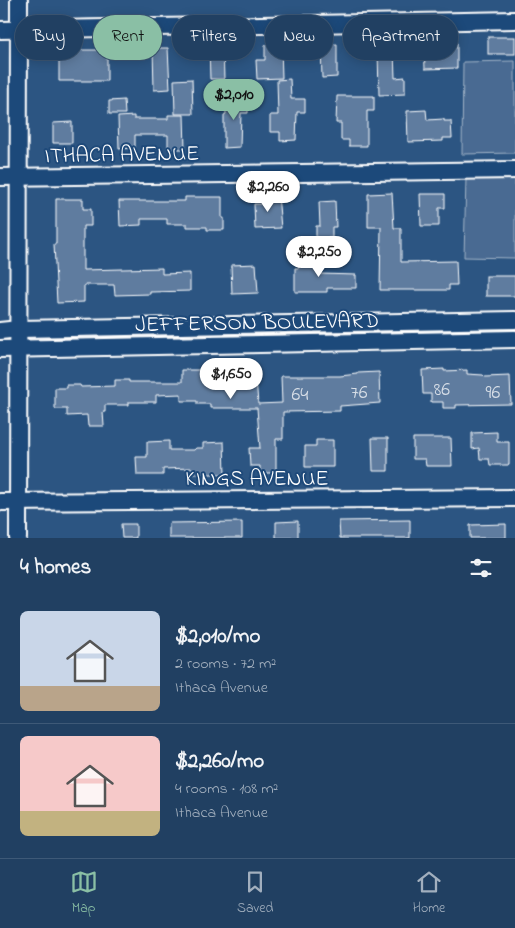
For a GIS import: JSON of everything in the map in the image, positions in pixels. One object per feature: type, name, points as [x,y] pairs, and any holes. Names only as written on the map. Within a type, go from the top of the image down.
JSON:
[{"type":"street","points":[[19,0],[20,15]]},
{"type":"street","points":[[83,28],[515,20]]},
{"type":"street","points":[[0,30],[15,29]]},
{"type":"street","points":[[18,538],[20,60]]},
{"type":"street","name":"ITHACA AVENUE","points":[[0,177],[515,170]]},
{"type":"street","name":"JEFFERSON BOULEVARD","points":[[0,331],[18,329],[515,320]]},
{"type":"street","name":"JEFFERSON BOULEVARD","points":[[0,349],[515,339]]},
{"type":"street","name":"KINGS AVENUE","points":[[0,502],[515,498]]},
{"type":"shaded area","points":[[515,61],[515,153],[462,154],[463,62]]},
{"type":"shaded area","points":[[466,178],[515,179],[515,258],[464,257]]},
{"type":"building","points":[[488,37],[515,37],[515,54],[488,54]]},
{"type":"building","points":[[333,44],[337,44],[337,77],[322,78],[321,60],[333,60]]},
{"type":"building","points":[[162,48],[168,48],[170,89],[154,90],[153,60],[162,60]]},
{"type":"building","points":[[83,50],[93,50],[93,60],[107,60],[107,81],[59,81],[59,60],[83,60]]},
{"type":"building","points":[[209,60],[223,60],[224,79],[210,79]]},
{"type":"building","points":[[256,60],[281,60],[282,78],[257,79]]},
{"type":"building","points":[[378,60],[394,60],[395,78],[405,77],[405,94],[379,95]]},
{"type":"building","points":[[425,60],[457,60],[457,68],[425,69]]},
{"type":"building","points":[[192,79],[193,114],[175,114],[174,80]]},
{"type":"building","points":[[290,79],[291,99],[305,99],[305,112],[297,112],[296,140],[280,141],[280,132],[270,132],[270,115],[278,115],[277,80]]},
{"type":"building","points":[[337,96],[374,96],[374,111],[367,111],[367,146],[349,146],[349,140],[341,140],[341,123],[336,123]]},
{"type":"building","points":[[225,98],[248,98],[248,113],[241,113],[240,147],[224,148]]},
{"type":"building","points":[[124,100],[125,114],[109,114],[109,101]]},
{"type":"building","points":[[426,110],[427,120],[444,119],[444,121],[451,121],[452,138],[443,138],[443,141],[408,142],[407,111]]},
{"type":"building","points":[[168,115],[184,115],[185,149],[168,149],[168,135],[135,135],[135,148],[119,149],[118,117],[134,116],[134,119],[168,119]]},
{"type":"building","points":[[72,122],[72,143],[53,143],[53,123]]},
{"type":"building","points":[[392,193],[394,228],[401,228],[401,262],[456,261],[457,285],[449,285],[449,290],[380,290],[381,227],[368,227],[368,194]]},
{"type":"building","points":[[420,194],[445,194],[445,208],[439,208],[439,226],[421,226]]},
{"type":"building","points":[[278,195],[281,228],[255,229],[254,204],[263,204],[263,196]]},
{"type":"building","points":[[185,197],[222,197],[224,230],[207,230],[207,227],[187,227],[187,224],[167,224],[167,219],[141,219],[141,225],[120,226],[119,201],[185,201]]},
{"type":"building","points":[[56,199],[83,199],[83,209],[91,209],[91,226],[83,226],[83,270],[162,268],[162,274],[190,273],[190,291],[115,295],[114,285],[84,285],[84,302],[57,303],[54,244],[56,244]]},
{"type":"building","points":[[335,201],[336,227],[332,227],[332,238],[316,238],[316,226],[320,226],[319,202]]},
{"type":"building","points":[[298,255],[311,255],[311,267],[320,267],[320,274],[356,275],[356,288],[327,288],[327,292],[295,292],[295,268],[299,268]]},
{"type":"building","points":[[256,264],[258,293],[232,294],[231,265]]},
{"type":"building","points":[[486,276],[515,276],[515,296],[486,296]]},
{"type":"building","points":[[239,365],[255,365],[258,404],[282,403],[281,376],[340,376],[379,372],[380,403],[340,406],[340,411],[283,412],[283,439],[276,439],[276,473],[260,473],[260,466],[250,466],[249,448],[260,448],[257,408],[210,408],[210,404],[197,404],[197,401],[181,401],[181,394],[156,395],[156,402],[129,402],[129,405],[105,405],[105,412],[103,412],[104,426],[88,426],[87,415],[67,416],[67,409],[55,409],[55,388],[66,388],[66,385],[80,385],[81,387],[115,386],[115,380],[129,380],[129,382],[182,382],[182,370],[210,370],[211,385],[239,385]]},
{"type":"building","points":[[444,369],[444,371],[467,370],[467,374],[483,375],[485,377],[510,376],[511,404],[456,405],[456,408],[443,408],[443,402],[431,402],[431,394],[423,394],[422,370]]},
{"type":"building","points":[[497,432],[497,442],[509,442],[509,465],[490,465],[489,459],[480,459],[479,448],[472,449],[472,433]]},
{"type":"building","points":[[372,438],[388,438],[388,471],[373,471]]},
{"type":"building","points":[[413,438],[451,438],[452,466],[426,466],[425,459],[413,459]]},
{"type":"building","points":[[316,440],[333,440],[333,467],[305,467],[305,446],[316,446]]},
{"type":"building","points":[[169,441],[169,450],[194,450],[196,448],[203,448],[203,443],[224,442],[225,474],[192,474],[192,468],[163,469],[163,475],[137,475],[136,457],[147,457],[147,442]]},
{"type":"building","points":[[410,520],[410,538],[340,538],[339,521]]},
{"type":"building","points":[[298,521],[298,538],[276,538],[276,522]]},
{"type":"building","points":[[242,522],[242,538],[169,538],[169,523]]},
{"type":"building","points":[[121,524],[136,524],[136,538],[122,538]]},
{"type":"building","points":[[506,524],[506,538],[470,538],[470,525]]}]
